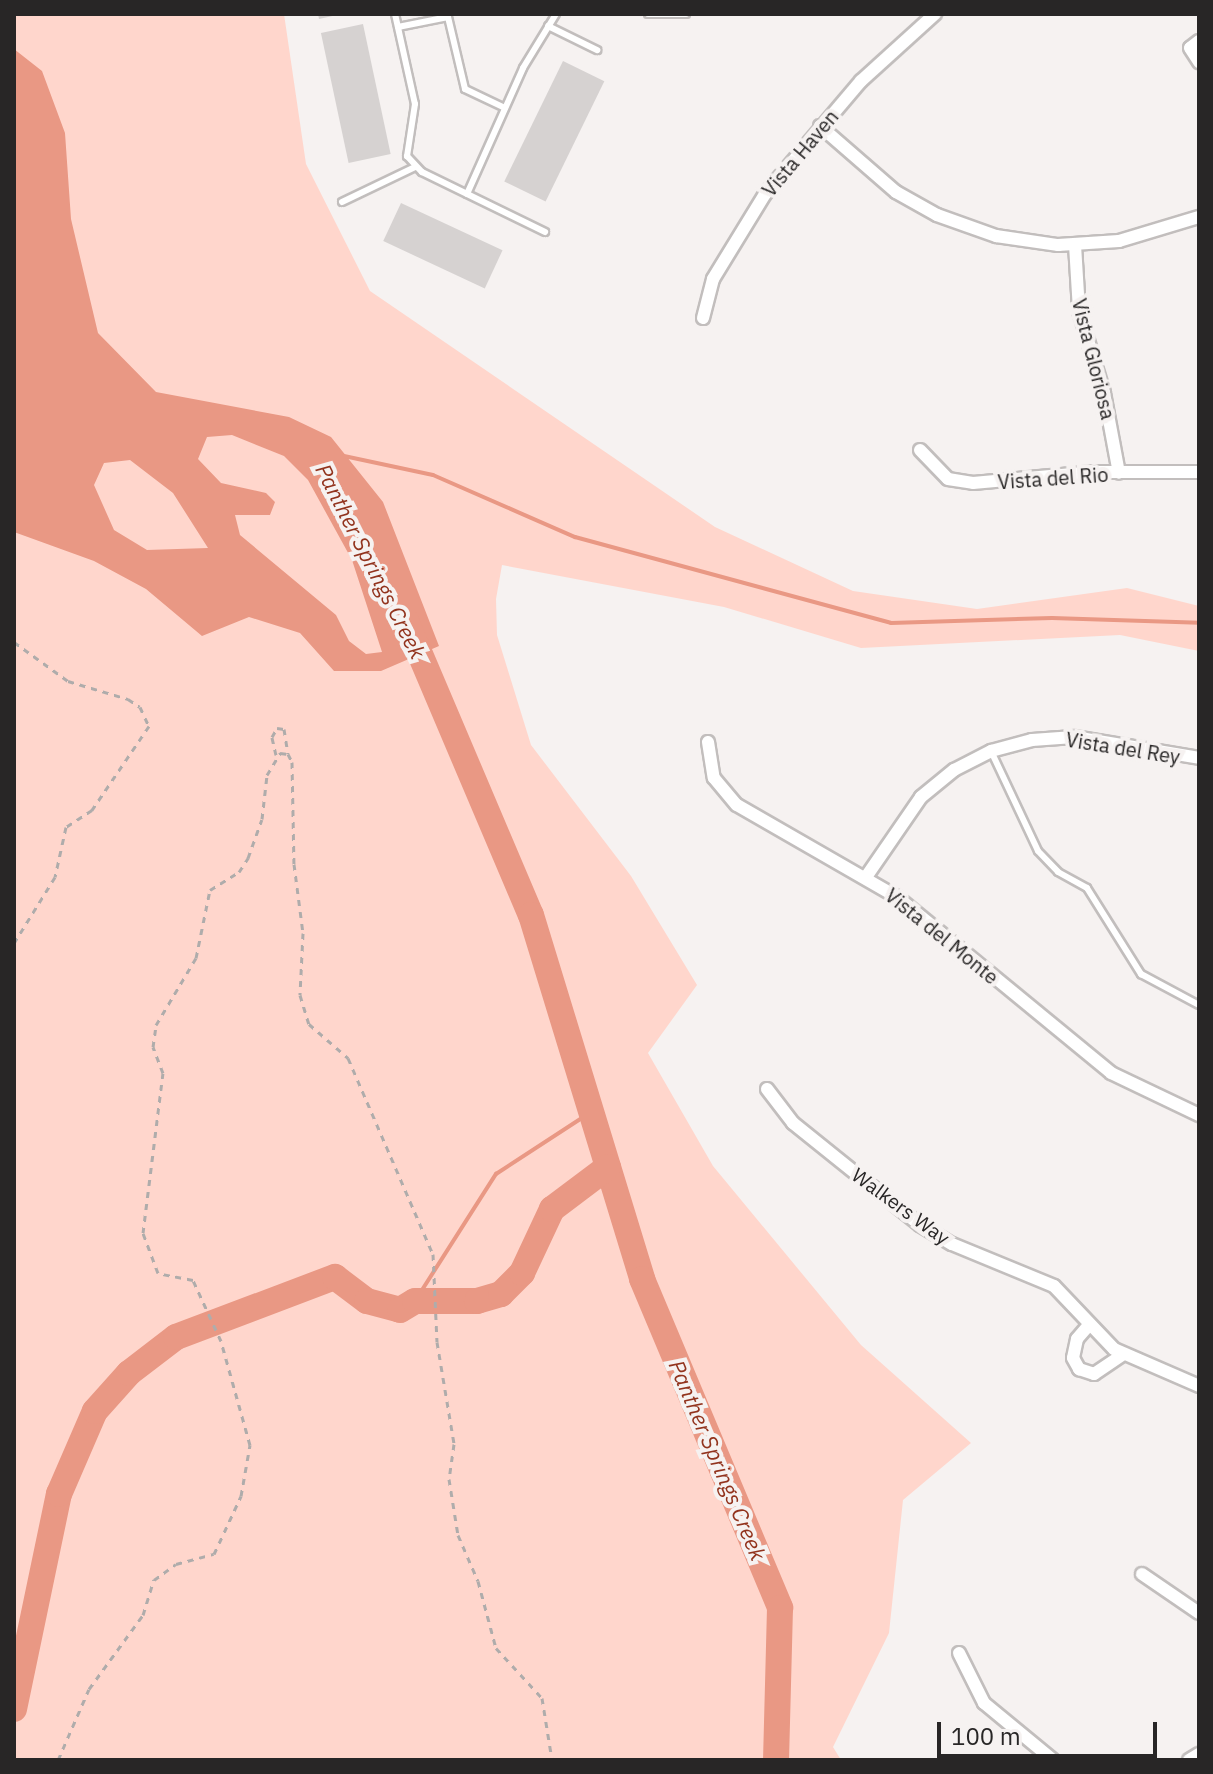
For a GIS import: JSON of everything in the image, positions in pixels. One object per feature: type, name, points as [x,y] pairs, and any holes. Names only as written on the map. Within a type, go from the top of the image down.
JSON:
[{"type":"street","name":"Vista Haven","points":[[703,318],[713,279],[765,194],[820,126],[935,14]]},
{"type":"street","points":[[1199,41],[1190,48],[1199,62]]},
{"type":"street","points":[[820,126],[884,182],[937,215],[996,236],[1075,245],[1150,235],[1199,217]]},
{"type":"street","name":"Vista Gloriosa","points":[[1075,245],[1079,311],[1104,393],[1119,473]]},
{"type":"street","name":"Vista del Rio","points":[[920,450],[948,479],[973,483],[1119,473],[1199,472]]},
{"type":"street","name":"Vista del Rey","points":[[866,877],[921,797],[954,770],[991,751],[1032,740],[1074,737],[1199,758]]},
{"type":"street","name":"Vista del Monte","points":[[708,742],[714,778],[737,805],[866,877],[1111,1073],[1199,1115]]},
{"type":"street","name":"Walkers Way","points":[[767,1089],[793,1123],[920,1225],[952,1244],[1054,1286],[1089,1325],[1124,1354],[1199,1386]]},
{"type":"street","points":[[1089,1325],[1077,1339],[1073,1358],[1079,1369],[1094,1374],[1124,1354]]},
{"type":"street","points":[[1142,1574],[1199,1613]]},
{"type":"street","points":[[959,1653],[984,1703],[1053,1760]]},
{"type":"street","points":[[1189,1760],[1199,1754]]},
{"type":"lane","points":[[395,14],[415,104],[407,144],[415,167],[545,232]]},
{"type":"lane","points":[[467,194],[505,108],[556,14]]},
{"type":"lane","points":[[648,14],[686,14]]},
{"type":"lane","points":[[398,27],[448,17],[465,89],[505,108]]},
{"type":"lane","points":[[548,26],[597,50]]},
{"type":"lane","points":[[342,202],[415,167]]},
{"type":"lane","points":[[991,751],[1038,851],[1058,872],[1087,888],[1141,974],[1199,1005]]},
{"type":"path","points":[[14,642],[68,681],[128,699],[140,707],[149,726],[92,810],[66,827],[55,877],[14,943]]},
{"type":"path","points":[[58,1760],[89,1689],[143,1615],[154,1580],[176,1564],[214,1554],[241,1496],[250,1445],[242,1402],[219,1336],[193,1280],[158,1273],[143,1233],[163,1073],[153,1047],[156,1025],[196,958],[210,890],[239,872],[248,858],[276,755],[272,737],[277,728],[284,729],[288,754],[303,933],[300,995],[309,1024],[348,1058],[377,1118],[433,1254],[436,1306],[454,1444],[449,1479],[458,1535],[478,1581],[496,1648],[542,1698],[552,1760]]},
{"type":"path","points":[[276,755],[288,754]]},
{"type":"shaded area","points":[[14,14],[284,14],[306,164],[370,291],[715,527],[853,591],[977,609],[1127,588],[1199,606],[1199,651],[1120,635],[861,648],[724,607],[502,565],[496,599],[497,635],[531,745],[631,876],[697,985],[648,1053],[713,1166],[861,1345],[971,1443],[903,1500],[889,1633],[833,1747],[841,1760],[14,1760]]},
{"type":"water","points":[[14,49],[42,71],[65,133],[71,219],[98,333],[156,392],[289,417],[331,437],[383,502],[439,646],[381,671],[334,671],[300,633],[249,617],[202,636],[146,589],[94,561],[14,532]],"holes":[[[232,435],[284,456],[308,480],[352,560],[382,652],[366,654],[349,641],[336,615],[240,535],[235,515],[270,515],[275,502],[266,493],[221,483],[198,459],[207,437]],[[130,460],[173,493],[208,548],[147,550],[114,530],[94,485],[104,463]]]},
{"type":"building","points":[[318,14],[337,14],[337,15],[319,19]]},
{"type":"building","points":[[363,24],[391,154],[349,163],[321,33]]},
{"type":"building","points":[[563,61],[604,81],[546,202],[504,181]]},
{"type":"building","points":[[401,203],[503,250],[485,288],[383,241]]},
{"type":"waterway","points":[[344,456],[433,475],[575,537],[891,623],[1052,618],[1199,623]]},
{"type":"waterway","name":"Panther Springs Creek","points":[[406,621],[531,915],[642,1279],[780,1608],[776,1760]]},
{"type":"waterway","name":"Panther Springs Creek","points":[[415,1301],[496,1174],[591,1112]]},
{"type":"waterway","name":"Panther Springs Creek","points":[[14,1709],[59,1494],[95,1411],[129,1373],[176,1337],[335,1277],[367,1301],[400,1310],[415,1301],[477,1301],[501,1294],[522,1273],[552,1209],[608,1167]]}]
